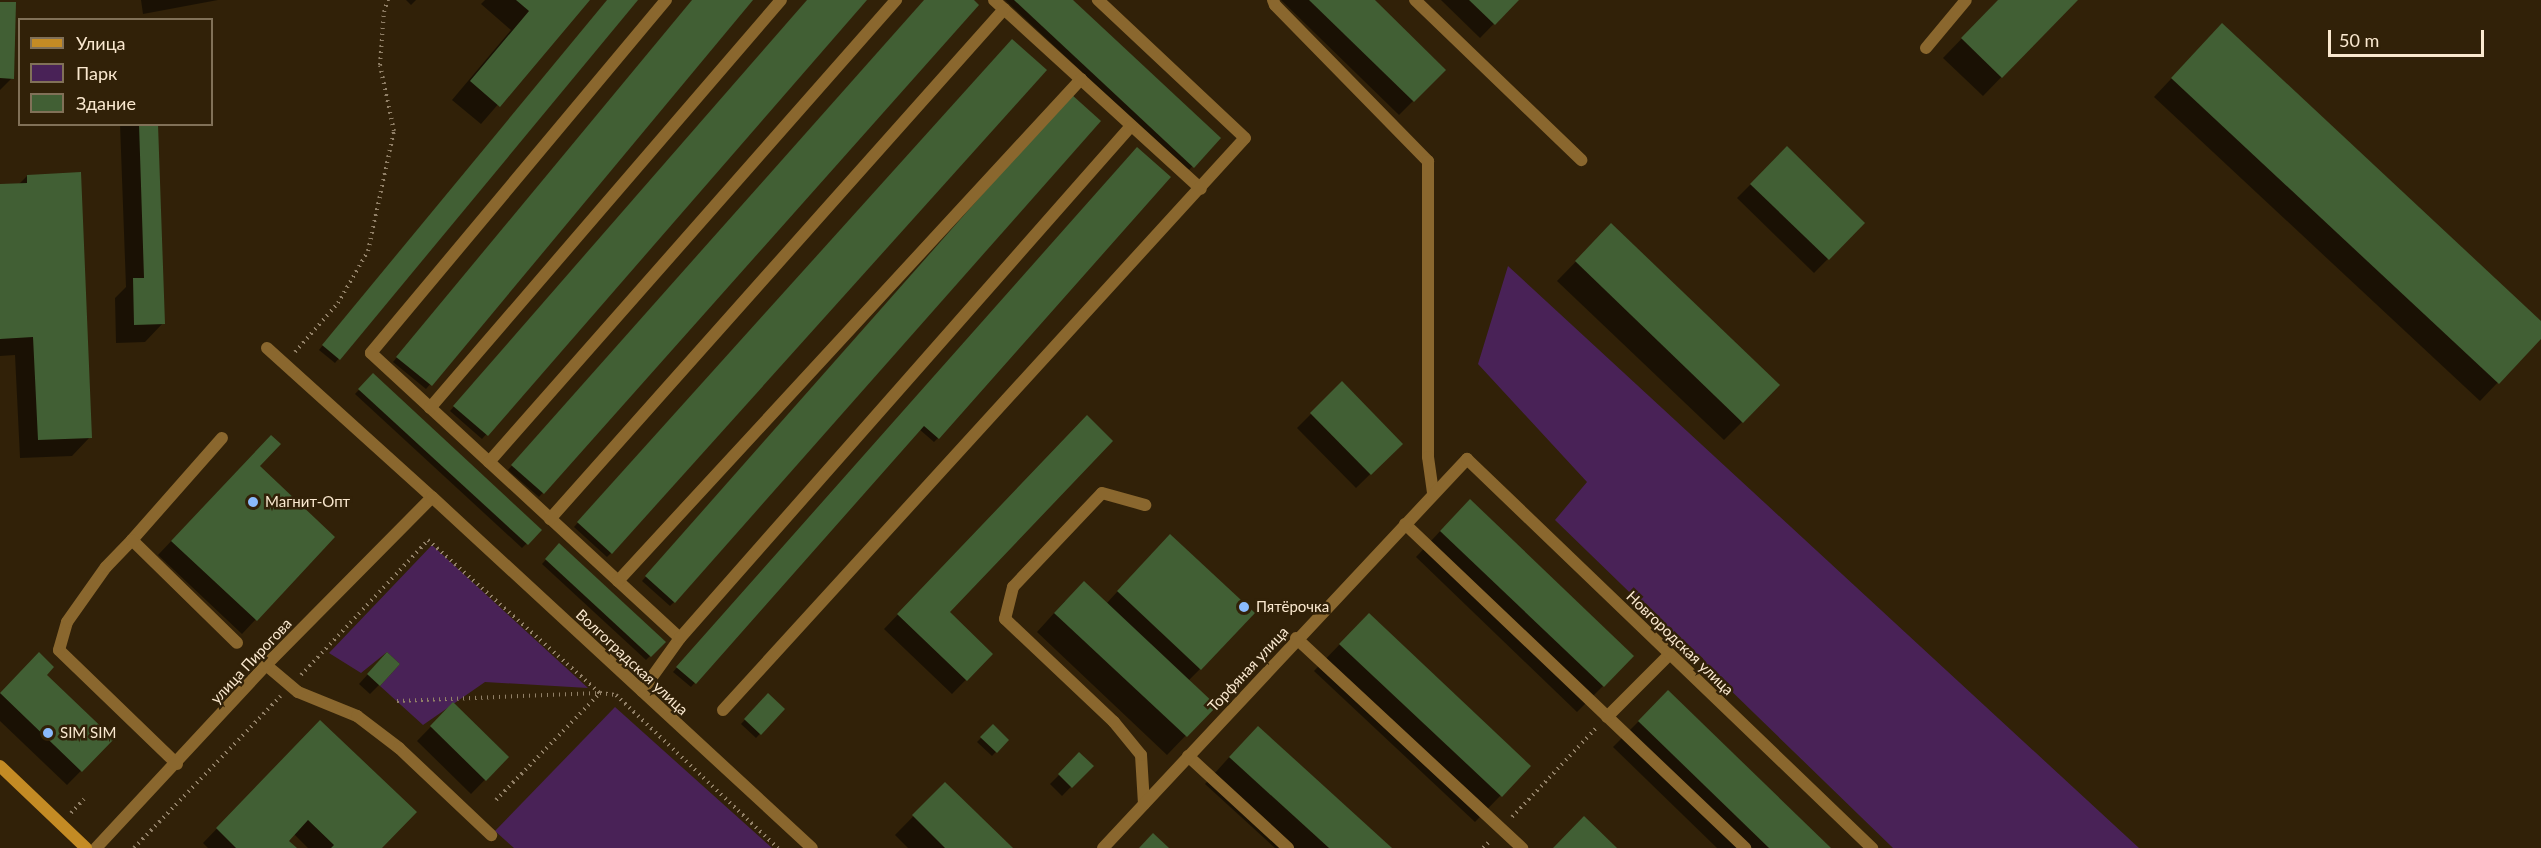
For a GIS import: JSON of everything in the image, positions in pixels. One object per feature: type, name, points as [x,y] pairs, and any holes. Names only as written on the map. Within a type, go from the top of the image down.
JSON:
[{"type":"main road","points":[[0,766],[86,848]]},
{"type":"street","points":[[666,0],[371,353],[680,638]]},
{"type":"street","points":[[430,408],[781,0]]},
{"type":"street","points":[[489,462],[896,0]]},
{"type":"street","points":[[723,710],[1201,189],[1245,138],[1098,0]]},
{"type":"street","points":[[1273,0],[1275,5],[1428,161],[1428,457],[1433,494]]},
{"type":"street","points":[[1415,0],[1581,160]]},
{"type":"street","points":[[1926,48],[1965,0]]},
{"type":"street","points":[[550,519],[999,4],[1201,189]]},
{"type":"street","points":[[618,581],[1081,79]]},
{"type":"street","points":[[642,691],[680,638],[1131,126]]},
{"type":"street","name":"Волгоградская улица","points":[[267,348],[812,848]]},
{"type":"street","points":[[177,764],[59,650],[67,622],[106,567],[222,438]]},
{"type":"street","name":"Торфяная улица","points":[[1103,848],[1296,638],[1467,459]]},
{"type":"street","name":"Новгородская улица","points":[[1467,459],[1872,848]]},
{"type":"street","points":[[1144,804],[1141,755],[1114,722],[1005,619],[1013,587],[1102,493],[1145,505]]},
{"type":"street","name":"улица Пирогова","points":[[96,848],[177,764],[266,665],[432,498]]},
{"type":"street","points":[[1405,524],[1745,848]]},
{"type":"street","points":[[132,540],[237,643]]},
{"type":"street","points":[[1296,638],[1521,848]]},
{"type":"street","points":[[1607,717],[1670,654]]},
{"type":"street","points":[[266,665],[298,692],[357,716],[399,748],[491,835]]},
{"type":"street","points":[[1188,756],[1288,848]]},
{"type":"path","points":[[285,364],[338,303],[368,251],[394,131],[380,65],[384,12],[388,0]]},
{"type":"path","points":[[134,848],[428,540],[600,693]]},
{"type":"path","points":[[496,800],[600,693]]},
{"type":"path","points":[[397,701],[600,693],[616,695],[778,848]]},
{"type":"path","points":[[1483,848],[1607,717]]},
{"type":"green space","points":[[1508,266],[2139,848],[1893,848],[1555,520],[1587,482],[1478,364]]},
{"type":"green space","points":[[432,545],[588,688],[485,682],[423,725],[380,686],[400,664],[387,652],[361,673],[329,653]]},
{"type":"green space","points":[[615,707],[772,848],[514,848],[495,831]]},
{"type":"building","points":[[516,0],[590,0],[500,107],[470,81],[529,11]]},
{"type":"building","points":[[607,0],[638,0],[340,360],[322,345]]},
{"type":"building","points":[[692,0],[753,0],[432,386],[396,357]]},
{"type":"building","points":[[807,0],[867,0],[488,436],[453,406]]},
{"type":"building","points":[[924,0],[974,0],[979,5],[544,494],[511,465]]},
{"type":"building","points":[[1014,0],[1073,0],[1221,138],[1194,168]]},
{"type":"building","points":[[1309,0],[1375,0],[1446,70],[1414,102]]},
{"type":"building","points":[[1469,0],[1519,0],[1495,25]]},
{"type":"building","points":[[1998,0],[2078,0],[2002,78],[1961,38]]},
{"type":"building","points":[[0,2],[16,2],[14,79],[0,78]]},
{"type":"building","points":[[2222,23],[2541,321],[2541,339],[2499,384],[2171,78]]},
{"type":"building","points":[[1012,39],[1047,70],[612,554],[577,522]]},
{"type":"building","points":[[1071,94],[1101,121],[675,603],[645,576]]},
{"type":"building","points":[[139,126],[158,126],[165,324],[134,325],[133,278],[144,278]]},
{"type":"building","points":[[1787,146],[1865,223],[1829,260],[1750,184]]},
{"type":"building","points":[[1137,147],[1171,177],[939,439],[924,426],[696,684],[676,667]]},
{"type":"building","points":[[81,172],[92,438],[38,440],[33,337],[0,339],[0,184],[27,183],[27,175]]},
{"type":"building","points":[[1611,223],[1780,385],[1743,423],[1575,261]]},
{"type":"building","points":[[373,373],[542,530],[528,545],[358,389]]},
{"type":"building","points":[[1342,381],[1403,444],[1371,475],[1310,413]]},
{"type":"building","points":[[1087,415],[1113,441],[950,612],[993,654],[967,681],[897,614]]},
{"type":"building","name":"Магнит-Опт","points":[[271,435],[281,444],[260,466],[335,537],[257,621],[171,541]]},
{"type":"building","points":[[1470,499],[1634,656],[1604,687],[1440,531]]},
{"type":"building","points":[[1170,534],[1255,613],[1201,670],[1117,591]]},
{"type":"building","points":[[559,543],[666,642],[651,657],[545,559]]},
{"type":"building","points":[[1084,581],[1217,706],[1187,737],[1054,613]]},
{"type":"building","points":[[1369,613],[1531,766],[1502,797],[1339,644]]},
{"type":"building","points":[[39,652],[54,667],[47,675],[114,739],[82,772],[0,693]]},
{"type":"building","points":[[387,652],[400,664],[380,686],[367,674]]},
{"type":"building","points":[[1668,690],[1831,848],[1769,848],[1638,721]]},
{"type":"building","points":[[768,693],[785,709],[761,735],[744,719]]},
{"type":"building","points":[[453,702],[509,757],[486,781],[430,726]]},
{"type":"building","points":[[320,720],[417,812],[382,848],[331,848],[334,845],[308,820],[289,841],[297,848],[236,848],[216,828]]},
{"type":"building","points":[[993,724],[1009,740],[997,753],[980,737]]},
{"type":"building","points":[[1258,726],[1392,848],[1329,848],[1229,757]]},
{"type":"building","points":[[1079,752],[1094,766],[1072,788],[1058,774]]},
{"type":"building","points":[[945,782],[1013,848],[945,848],[912,815]]},
{"type":"building","points":[[1584,816],[1617,848],[1553,848]]},
{"type":"building","points":[[1153,833],[1169,848],[1139,848]]},
{"type":"place","name":"Магнит-Опт","points":[[253,502]]},
{"type":"place","name":"Пятёрочка","points":[[1244,607]]},
{"type":"place","name":"SIM SIM","points":[[48,733]]}]
